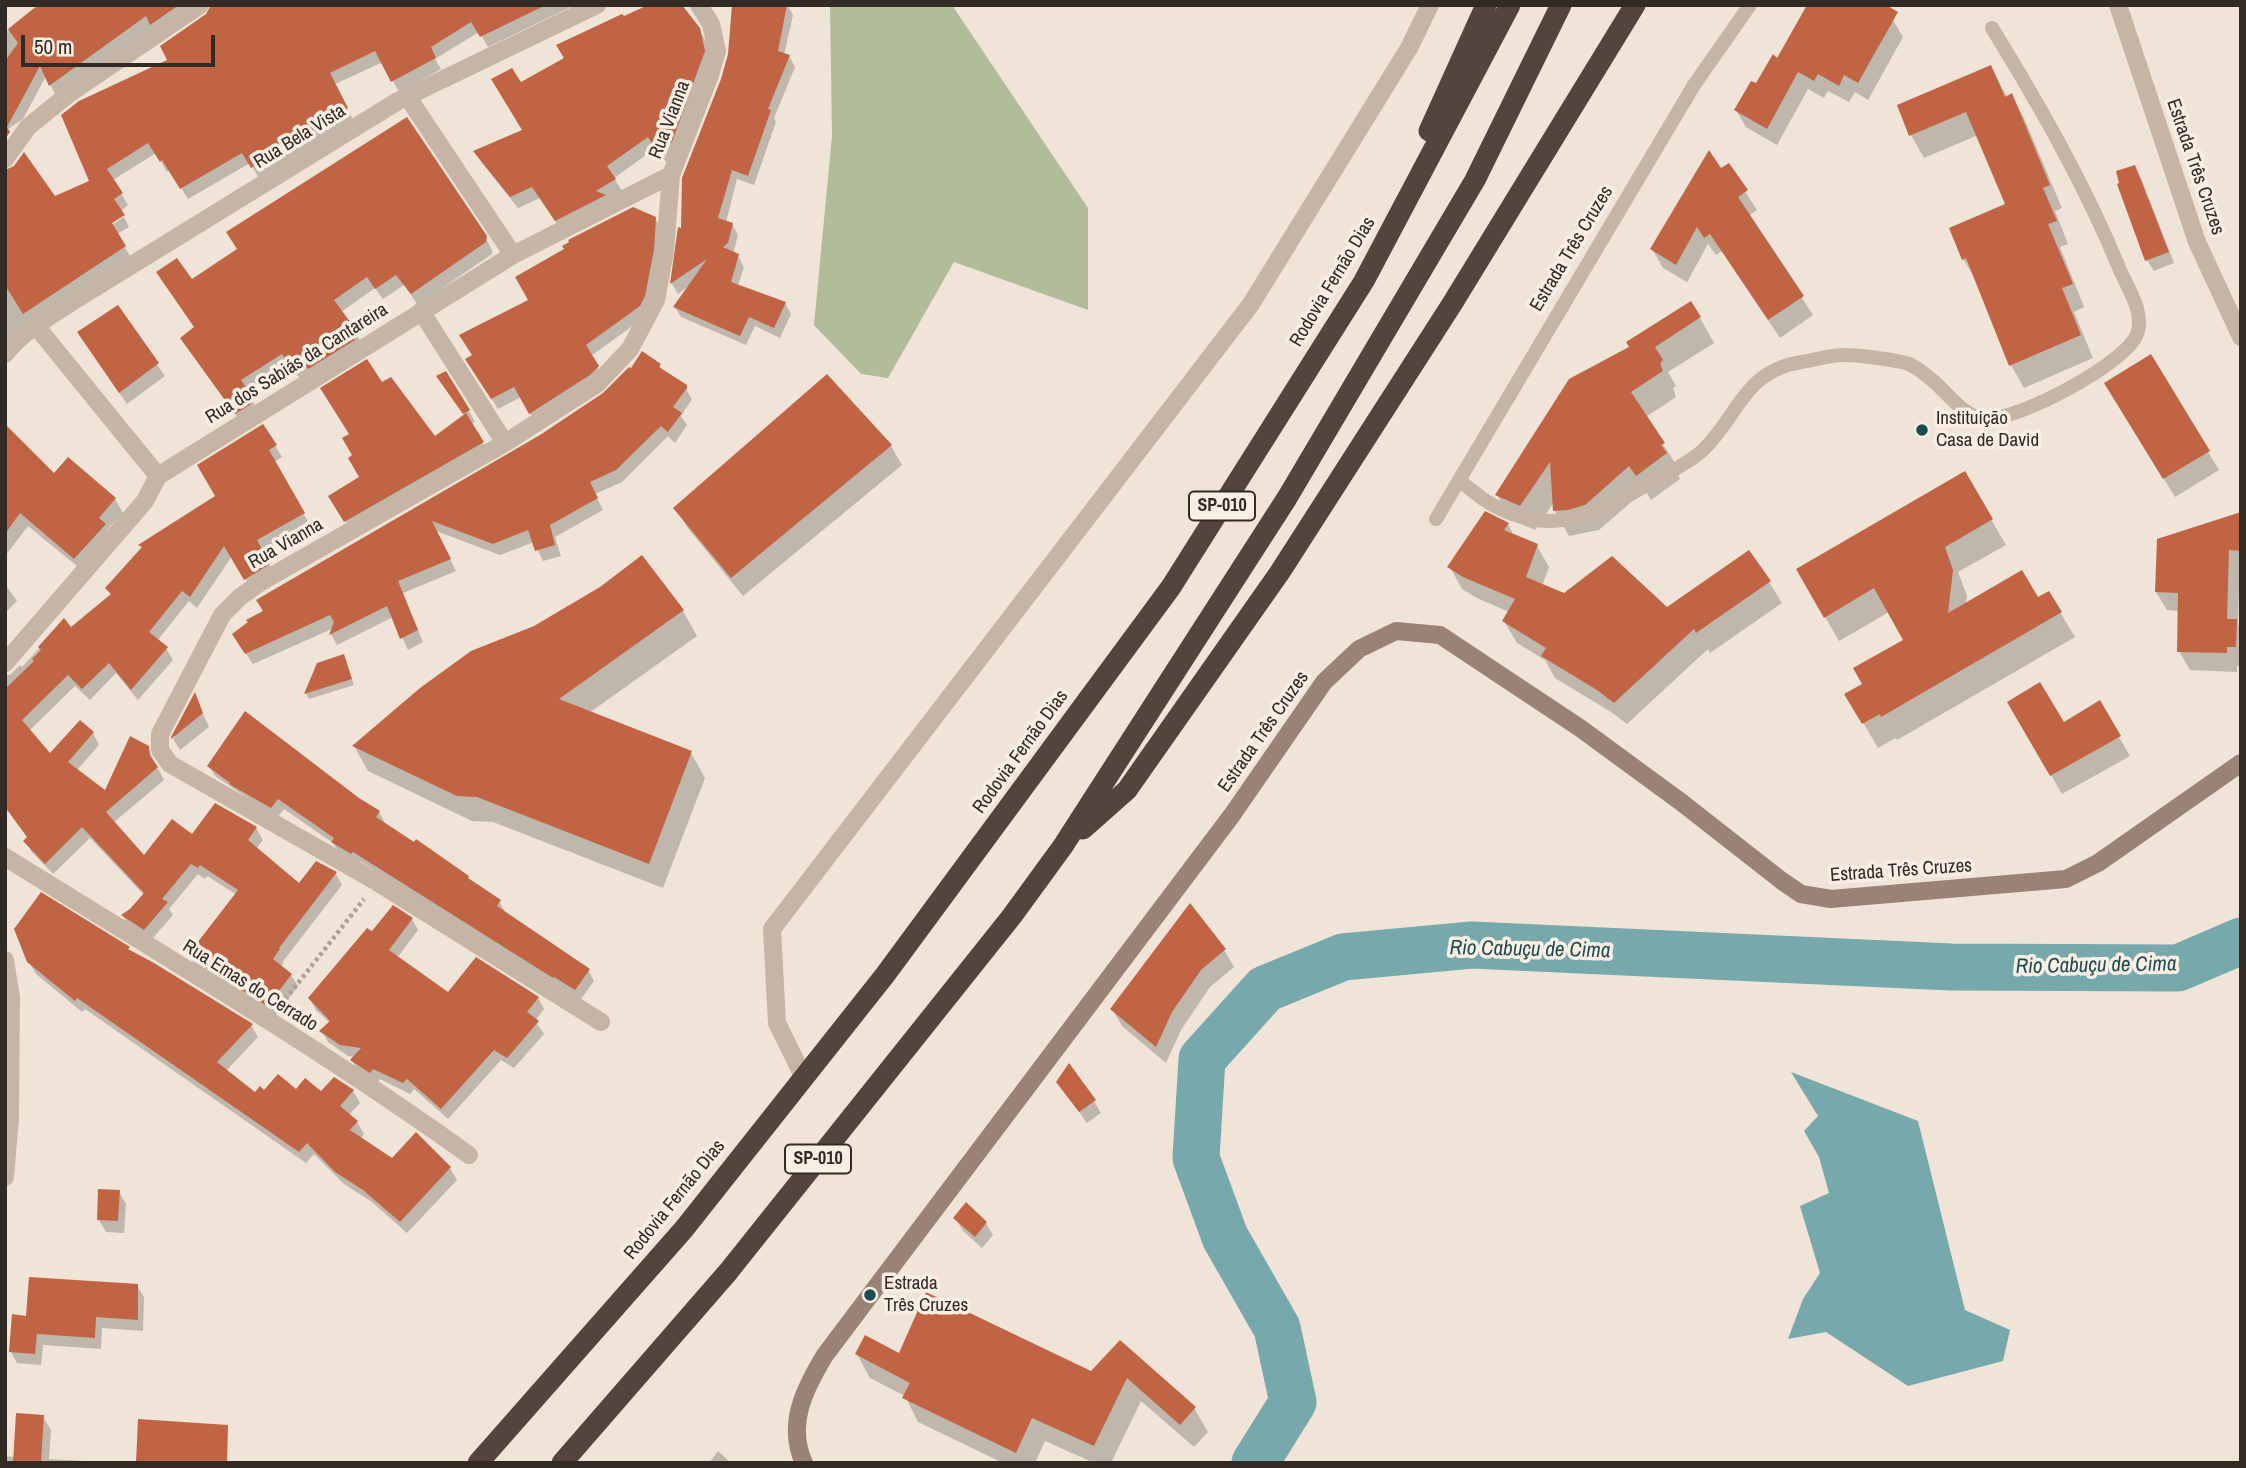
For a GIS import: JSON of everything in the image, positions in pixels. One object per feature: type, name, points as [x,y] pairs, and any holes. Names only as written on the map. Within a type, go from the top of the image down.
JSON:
[{"type":"highway","points":[[1351,301],[1486,5]]},
{"type":"highway","name":"Rodovia Fernão Dias","points":[[478,1463],[684,1229],[885,975],[1171,587],[1364,281],[1510,5]]},
{"type":"highway","name":"SP-010","points":[[562,1463],[727,1272],[1012,916],[1063,846],[1287,498],[1475,180],[1561,5]]},
{"type":"highway","points":[[1063,846],[1127,790],[1272,583],[1452,304],[1635,5]]},
{"type":"main road","name":"Estrada Três Cruzes","points":[[804,1463],[800,1454],[796,1419],[806,1386],[825,1355],[1232,815],[1324,682],[1359,649],[1396,631],[1440,635],[1580,728],[1801,894],[1831,900],[2066,879],[2098,863],[2241,763]]},
{"type":"street","points":[[5,159],[28,127],[49,110],[200,5]]},
{"type":"street","name":"Rua Bela Vista","points":[[5,354],[36,326],[407,96],[597,5]]},
{"type":"street","name":"Rua Vianna","points":[[601,1021],[377,882],[170,764],[160,750],[160,734],[222,615],[240,597],[261,582],[505,443],[597,384],[630,349],[656,300],[665,251],[671,175],[717,51],[711,24],[699,5]]},
{"type":"street","points":[[803,1076],[777,1023],[772,929],[1251,304],[1409,48],[1430,5]]},
{"type":"street","name":"Estrada Três Cruzes","points":[[2118,5],[2197,242],[2235,310],[2241,338]]},
{"type":"street","points":[[407,96],[513,255]]},
{"type":"street","name":"Rua dos Sabiás da Cantareira","points":[[5,663],[145,501],[158,476],[513,255],[671,175]]},
{"type":"street","points":[[421,311],[505,443]]},
{"type":"street","points":[[36,326],[158,476]]},
{"type":"street","name":"Rua Emas do Cerrado","points":[[5,857],[268,1021],[427,1124],[469,1155]]},
{"type":"street","points":[[5,1177],[11,998],[6,964]]},
{"type":"lane","name":"Estrada Três Cruzes","points":[[1436,519],[1694,85],[1750,5]]},
{"type":"lane","points":[[1459,480],[1491,504],[1528,519],[1552,523],[1577,519],[1618,503],[1701,452],[1728,423],[1738,403],[1759,379],[1782,365],[1845,355],[1909,364],[1932,380],[1962,409],[1981,418],[1996,419],[2054,397],[2119,358],[2137,335],[2139,315],[2099,219],[2049,122],[1992,28]]},
{"type":"path","points":[[268,1021],[377,882]]},
{"type":"green space","points":[[830,5],[952,5],[1088,208],[1088,310],[954,262],[888,378],[861,374],[814,325],[832,136]]},
{"type":"water","points":[[1791,1072],[1918,1121],[1965,1310],[2010,1330],[2003,1361],[1908,1386],[1826,1332],[1788,1339],[1803,1299],[1820,1273],[1800,1206],[1829,1193],[1819,1157],[1804,1131],[1818,1116]]},
{"type":"building","points":[[38,5],[179,5],[150,25],[146,16],[49,86],[40,66],[7,127],[10,132],[5,139],[5,61],[18,43],[8,29]]},
{"type":"building","points":[[211,5],[546,5],[480,37],[471,22],[431,47],[436,58],[391,82],[375,51],[330,73],[348,108],[251,168],[242,153],[180,189],[148,143],[107,169],[123,193],[114,199],[125,215],[112,223],[126,246],[23,314],[5,285],[5,170],[14,166],[24,152],[55,196],[89,181],[61,115],[79,101],[167,60],[160,46],[206,14]]},
{"type":"building","points":[[648,5],[682,5],[700,28],[705,51],[672,142],[658,152],[648,137],[607,166],[616,179],[596,191],[606,195],[555,221],[532,187],[510,197],[473,151],[522,130],[491,79],[512,68],[521,82],[564,58],[556,45],[622,14],[624,16]]},
{"type":"building","points":[[732,5],[787,5],[778,51],[790,55],[768,109],[771,110],[748,176],[732,170],[718,218],[733,223],[728,243],[723,247],[739,254],[731,282],[786,302],[774,328],[749,317],[740,336],[673,307],[707,259],[670,284],[678,227],[681,228],[682,178],[721,79],[728,54]]},
{"type":"building","points":[[1807,5],[1886,5],[1898,12],[1858,83],[1844,75],[1839,86],[1818,74],[1814,81],[1798,72],[1767,129],[1734,110],[1751,81],[1756,83],[1773,54],[1777,58]]},
{"type":"building","points":[[1991,65],[2005,97],[2012,93],[2050,185],[2043,188],[2057,221],[2048,224],[2073,284],[2062,288],[2081,335],[2009,366],[1966,258],[1962,260],[1949,228],[2005,204],[1966,112],[1909,136],[1897,105]]},
{"type":"building","points":[[407,117],[487,236],[486,242],[411,294],[396,275],[375,289],[367,277],[334,300],[356,330],[351,333],[355,340],[308,369],[304,364],[294,371],[282,354],[241,380],[253,398],[249,400],[251,404],[235,414],[180,338],[194,327],[156,272],[177,258],[192,279],[237,249],[226,232]]},
{"type":"building","points":[[1709,150],[1721,168],[1729,163],[1748,190],[1738,197],[1804,296],[1768,320],[1710,234],[1704,238],[1697,227],[1676,265],[1650,249]]},
{"type":"building","points":[[2135,165],[2169,252],[2145,261],[2117,184],[2116,171]]},
{"type":"building","points":[[633,207],[656,217],[654,250],[645,296],[640,306],[586,345],[599,366],[590,375],[529,414],[514,387],[491,399],[465,359],[472,355],[459,335],[528,300],[515,277],[564,249],[562,246],[569,242],[568,240]]},
{"type":"building","points":[[1691,301],[1701,317],[1655,347],[1663,360],[1660,363],[1663,371],[1631,392],[1665,443],[1661,445],[1667,453],[1636,476],[1629,466],[1585,505],[1568,510],[1553,511],[1550,462],[1520,506],[1495,495],[1569,379],[1629,347],[1626,342]]},
{"type":"building","points":[[118,305],[159,363],[119,393],[77,332]]},
{"type":"building","points":[[642,351],[661,364],[659,367],[687,385],[673,407],[682,413],[668,432],[661,426],[616,470],[590,482],[598,498],[550,525],[555,545],[535,551],[528,530],[493,544],[432,521],[451,559],[398,581],[418,630],[400,639],[387,606],[329,635],[334,622],[330,615],[245,654],[232,634],[248,622],[246,620],[263,611],[256,600],[540,435],[603,393],[631,368]]},
{"type":"building","points":[[2151,354],[2210,451],[2163,479],[2104,383]]},
{"type":"building","points":[[367,359],[382,382],[391,377],[435,436],[466,413],[484,442],[344,522],[328,496],[359,477],[348,458],[352,455],[342,438],[349,434],[320,388]]},
{"type":"building","points":[[446,371],[470,410],[463,414],[436,376]]},
{"type":"building","points":[[827,374],[892,445],[731,578],[673,508]]},
{"type":"building","points":[[5,424],[54,473],[68,457],[116,498],[99,518],[106,524],[74,559],[20,513],[5,534]]},
{"type":"building","points":[[263,424],[277,445],[269,450],[305,513],[257,540],[270,564],[244,580],[224,546],[190,597],[182,591],[149,632],[168,647],[131,690],[109,663],[82,689],[68,675],[22,720],[50,753],[80,720],[94,732],[68,762],[105,790],[130,736],[149,746],[150,756],[158,767],[106,812],[144,855],[172,819],[192,834],[215,803],[257,827],[248,840],[299,883],[316,861],[337,872],[273,959],[292,974],[267,1006],[187,956],[238,890],[200,865],[198,868],[191,864],[162,899],[168,902],[144,930],[121,915],[144,893],[82,827],[45,864],[23,841],[27,837],[5,807],[5,689],[34,661],[32,659],[41,650],[38,647],[64,618],[71,627],[111,594],[105,588],[142,547],[138,545],[215,496],[197,465]]},
{"type":"building","points":[[1965,471],[1993,519],[1945,547],[1953,570],[1948,613],[2022,570],[2038,597],[2049,591],[2062,612],[1881,717],[1880,714],[1862,724],[1844,694],[1862,684],[1853,668],[1903,640],[1874,588],[1824,618],[1796,569]]},
{"type":"building","points":[[1485,511],[1509,523],[1504,530],[1538,544],[1526,577],[1564,593],[1612,556],[1667,607],[1749,550],[1771,581],[1696,633],[1694,629],[1614,703],[1541,656],[1546,648],[1502,621],[1515,599],[1463,577],[1447,567]]},
{"type":"building","points":[[2241,512],[2241,551],[2229,550],[2227,619],[2237,619],[2236,647],[2227,647],[2227,653],[2177,652],[2178,593],[2155,592],[2157,539]]},
{"type":"building","points":[[642,555],[684,610],[559,699],[692,751],[649,864],[477,797],[457,796],[352,746],[420,688],[471,651],[534,626],[600,587]]},
{"type":"building","points":[[344,654],[352,679],[304,694],[317,663]]},
{"type":"building","points":[[2040,682],[2064,722],[2100,700],[2121,736],[2050,776],[2007,702]]},
{"type":"building","points":[[195,692],[203,713],[171,739],[171,737]]},
{"type":"building","points":[[245,711],[380,811],[376,817],[414,842],[416,839],[469,876],[468,878],[501,900],[497,906],[590,969],[575,990],[353,852],[351,854],[331,842],[334,838],[278,799],[271,808],[229,784],[207,766]]},
{"type":"building","points":[[41,892],[130,947],[128,949],[253,1024],[217,1062],[255,1092],[260,1086],[264,1090],[278,1074],[296,1089],[305,1078],[321,1091],[334,1077],[354,1090],[340,1106],[358,1121],[350,1130],[392,1158],[416,1132],[451,1167],[400,1222],[363,1190],[335,1172],[307,1143],[299,1152],[77,998],[75,1001],[27,962],[14,929]]},
{"type":"building","points":[[1190,903],[1226,949],[1201,970],[1172,1012],[1156,1047],[1110,1009]]},
{"type":"building","points":[[393,905],[413,918],[389,950],[448,992],[476,957],[539,997],[527,1012],[539,1021],[507,1058],[494,1050],[441,1109],[407,1079],[403,1083],[373,1069],[370,1073],[350,1060],[361,1048],[340,1045],[319,1031],[330,1021],[308,998],[367,928],[372,931]]},
{"type":"building","points":[[1069,1063],[1096,1100],[1079,1112],[1056,1082]]},
{"type":"building","points":[[98,1189],[120,1190],[118,1221],[97,1220]]},
{"type":"building","points":[[966,1202],[987,1222],[975,1237],[953,1218]]},
{"type":"building","points":[[29,1277],[138,1284],[138,1320],[96,1317],[95,1338],[37,1334],[35,1354],[9,1352],[12,1314],[26,1316]]},
{"type":"building","points":[[926,1292],[1091,1371],[1120,1340],[1196,1407],[1180,1425],[1127,1378],[1094,1446],[1032,1418],[1016,1453],[902,1398],[910,1383],[855,1354],[865,1335],[899,1353]]},
{"type":"building","points":[[16,1413],[44,1415],[41,1463],[13,1463]]},
{"type":"building","points":[[138,1419],[228,1425],[227,1463],[136,1463]]},
{"type":"waterway","name":"Rio Cabuçu de Cima","points":[[1255,1463],[1293,1402],[1277,1328],[1225,1237],[1196,1158],[1202,1059],[1265,989],[1343,957],[1472,945],[1951,967],[2178,968],[2241,941]]},
{"type":"place","name":"Instituição Casa de David","points":[[1922,430]]},
{"type":"place","name":"Estrada Três Cruzes","points":[[870,1295]]}]
